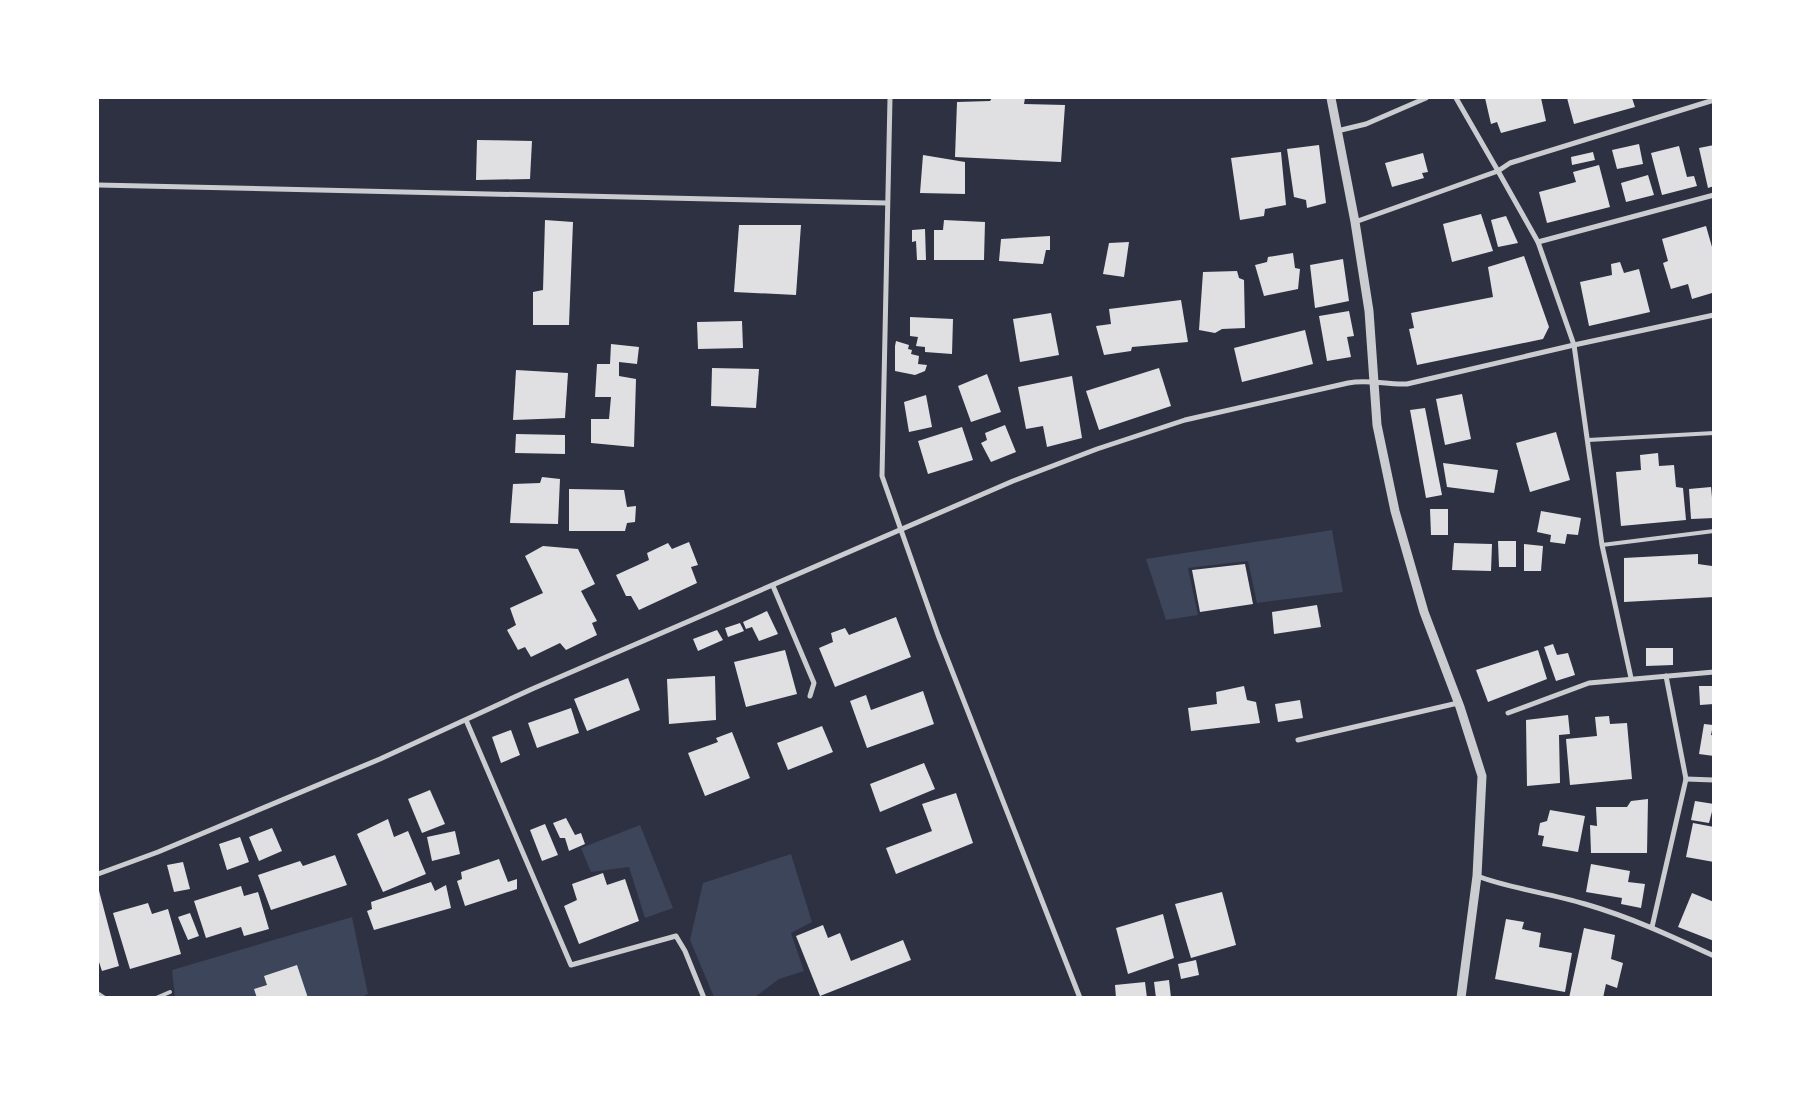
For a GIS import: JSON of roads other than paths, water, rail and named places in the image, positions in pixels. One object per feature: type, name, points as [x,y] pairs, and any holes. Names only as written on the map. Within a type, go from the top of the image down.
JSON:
[{"type":"street","points":[[890,98],[882,476],[938,635],[1080,998]]},
{"type":"street","points":[[1331,98],[1355,222],[1369,311],[1377,425],[1395,511],[1424,612],[1458,703],[1482,776],[1477,876],[1461,998]]},
{"type":"street","points":[[1337,130],[1366,124],[1426,98]]},
{"type":"street","points":[[1456,98],[1538,242],[1574,345],[1602,545],[1630,678]]},
{"type":"street","points":[[1355,222],[1498,171],[1510,162],[1714,100]]},
{"type":"street","points":[[98,185],[888,203]]},
{"type":"street","points":[[1538,242],[1714,195]]},
{"type":"street","points":[[98,874],[176,845],[380,759],[532,689],[1013,481],[1097,449],[1185,420],[1348,383],[1374,381],[1407,384],[1714,315]]},
{"type":"street","points":[[773,586],[814,683],[810,696]]},
{"type":"street","points":[[1508,713],[1590,683],[1714,672]]},
{"type":"street","points":[[1652,927],[1686,779],[1666,676]]},
{"type":"street","points":[[1298,740],[1458,703]]},
{"type":"street","points":[[466,720],[571,966],[676,936],[685,951],[704,998]]},
{"type":"street","points":[[1686,779],[1714,780]]},
{"type":"street","points":[[1477,876],[1498,884],[1584,904],[1652,927],[1714,956]]},
{"type":"street","points":[[98,994],[104,998]]},
{"type":"lane","points":[[1588,440],[1714,433]]},
{"type":"lane","points":[[1602,545],[1714,531]]},
{"type":"lane","points":[[156,998],[170,992]]}]
